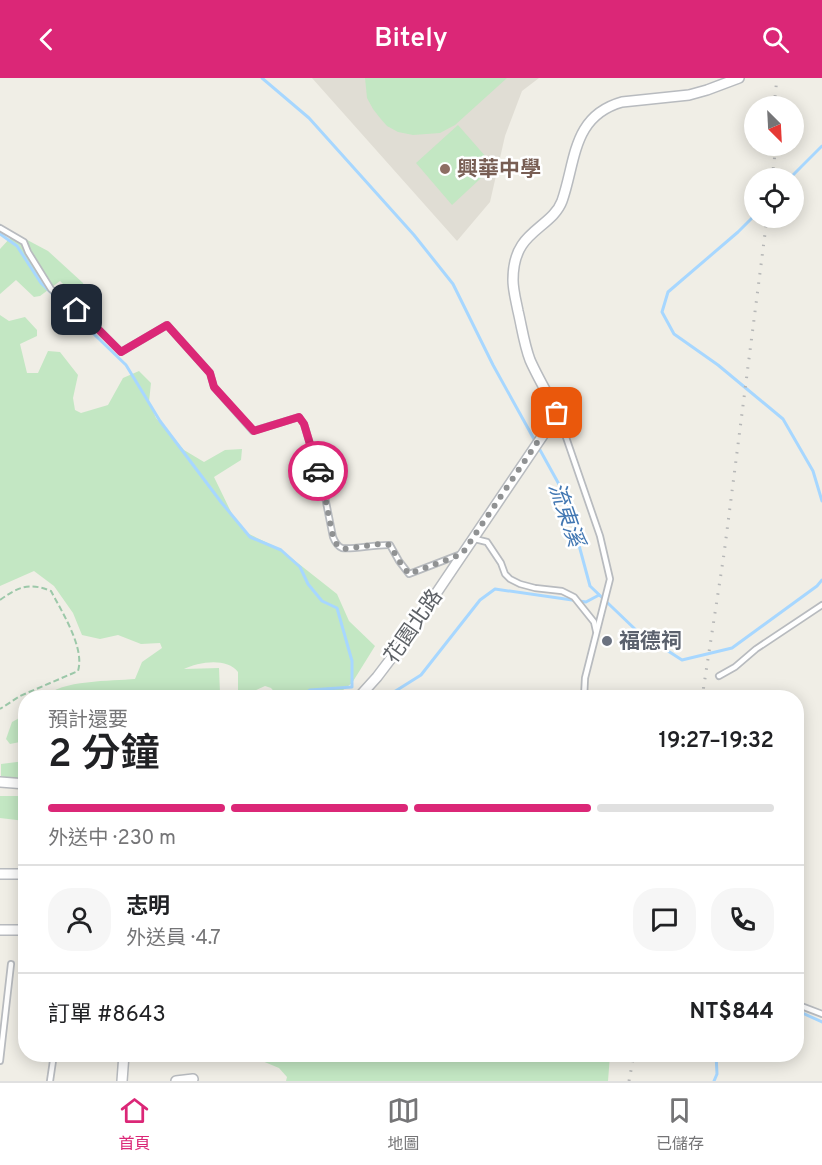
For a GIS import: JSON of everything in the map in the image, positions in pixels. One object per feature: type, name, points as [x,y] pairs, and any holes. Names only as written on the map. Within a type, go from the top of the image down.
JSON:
[{"type":"street","points":[[558,413],[526,348],[514,288],[514,268],[522,245],[557,210],[581,134],[599,112],[612,105],[689,95],[739,78]]},
{"type":"street","name":"花園北路","points":[[365,690],[402,644],[558,413]]},
{"type":"street","points":[[0,782],[18,783]]},
{"type":"street","points":[[0,874],[18,874]]},
{"type":"street","points":[[0,930],[18,930]]},
{"type":"street","points":[[122,1081],[123,1062]]},
{"type":"street","points":[[176,1081],[194,1079]]},
{"type":"lane","points":[[0,228],[24,242],[51,289],[90,321],[121,352],[167,325],[210,373],[214,387],[254,431],[299,417],[304,424],[323,487],[333,537],[337,545],[344,549],[380,544],[390,545],[409,574],[462,554]]},
{"type":"lane","points":[[558,413],[600,536],[610,579],[585,678],[584,690]]},
{"type":"lane","points":[[472,538],[487,542],[510,579],[535,588],[562,591],[574,597],[597,629]]},
{"type":"lane","points":[[719,676],[822,605]]},
{"type":"lane","points":[[0,1061],[11,964]]},
{"type":"lane","points":[[804,1007],[822,1014]]},
{"type":"lane","points":[[50,1081],[53,1062]]},
{"type":"path","points":[[0,600],[15,589],[40,586],[51,591],[73,632],[81,663],[78,671],[34,690]]},
{"type":"path","points":[[0,709],[18,697]]},
{"type":"shaded area","name":"興華中學","points":[[312,78],[539,78],[522,91],[505,136],[490,202],[457,241]]},
{"type":"green space","points":[[365,78],[507,78],[455,125],[440,133],[413,135],[398,132],[387,126],[380,118],[367,98]]},
{"type":"green space","points":[[458,125],[494,166],[452,205],[416,163]]},
{"type":"green space","points":[[16,234],[48,251],[83,283],[88,300],[82,303],[60,281],[40,296],[34,297],[16,280],[0,294],[0,249]]},
{"type":"green space","points":[[0,315],[9,321],[25,317],[37,330],[37,336],[20,344],[27,373],[38,373],[48,351],[60,352],[78,375],[73,398],[75,410],[81,413],[108,405],[123,378],[139,371],[151,383],[149,402],[156,418],[184,450],[204,462],[225,450],[242,449],[241,460],[214,477],[232,514],[247,533],[280,549],[337,594],[349,621],[375,646],[352,683],[343,690],[273,690],[265,686],[256,690],[238,690],[238,672],[227,664],[212,662],[184,669],[219,668],[220,690],[54,690],[74,684],[135,679],[142,662],[162,648],[160,643],[141,644],[118,635],[100,639],[82,635],[73,613],[54,586],[34,571],[0,586]]},
{"type":"green space","points":[[18,719],[18,742],[10,744],[6,739],[12,722]]},
{"type":"green space","points":[[18,762],[18,780],[1,776],[1,764]]},
{"type":"green space","points":[[0,796],[18,796],[18,820],[0,818]]},
{"type":"green space","points":[[265,1062],[609,1062],[608,1081],[286,1081],[287,1077],[279,1068]]},
{"type":"waterway","name":"流東溪","points":[[262,78],[309,118],[414,235],[453,284],[493,365],[566,497],[590,586],[637,631],[682,660],[732,648],[822,580]]},
{"type":"waterway","name":"流東溪","points":[[800,168],[822,146]]},
{"type":"waterway","name":"流東溪","points":[[744,226],[668,292],[662,312],[674,334],[718,365],[783,419],[813,471],[822,501]]},
{"type":"waterway","points":[[0,234],[17,246],[41,283],[126,365],[160,421],[250,537],[281,550],[300,567],[308,584],[322,601],[337,608],[352,661],[352,687],[310,690]]},
{"type":"waterway","points":[[397,690],[421,675],[480,600],[495,589],[586,602],[599,595]]},
{"type":"waterway","points":[[804,1014],[822,1022]]},
{"type":"waterway","points":[[714,1081],[717,1074],[716,1062]]},
{"type":"railway","points":[[775,96],[777,78]]},
{"type":"railway","points":[[773,168],[775,156]]},
{"type":"railway","points":[[703,690],[724,554],[766,228]]},
{"type":"railway","points":[[629,1081],[633,1062]]},
{"type":"way so far","points":[[318,471],[333,537],[337,545],[344,549],[380,544],[390,545],[409,574],[462,554],[557,413]]},
{"type":"place","name":"興華中學","points":[[445,169]]},
{"type":"place","name":"福德祠","points":[[607,641]]},
{"type":"route","points":[[77,310],[121,352],[167,325],[210,373],[214,387],[254,431],[299,417],[304,424],[318,471]]}]
